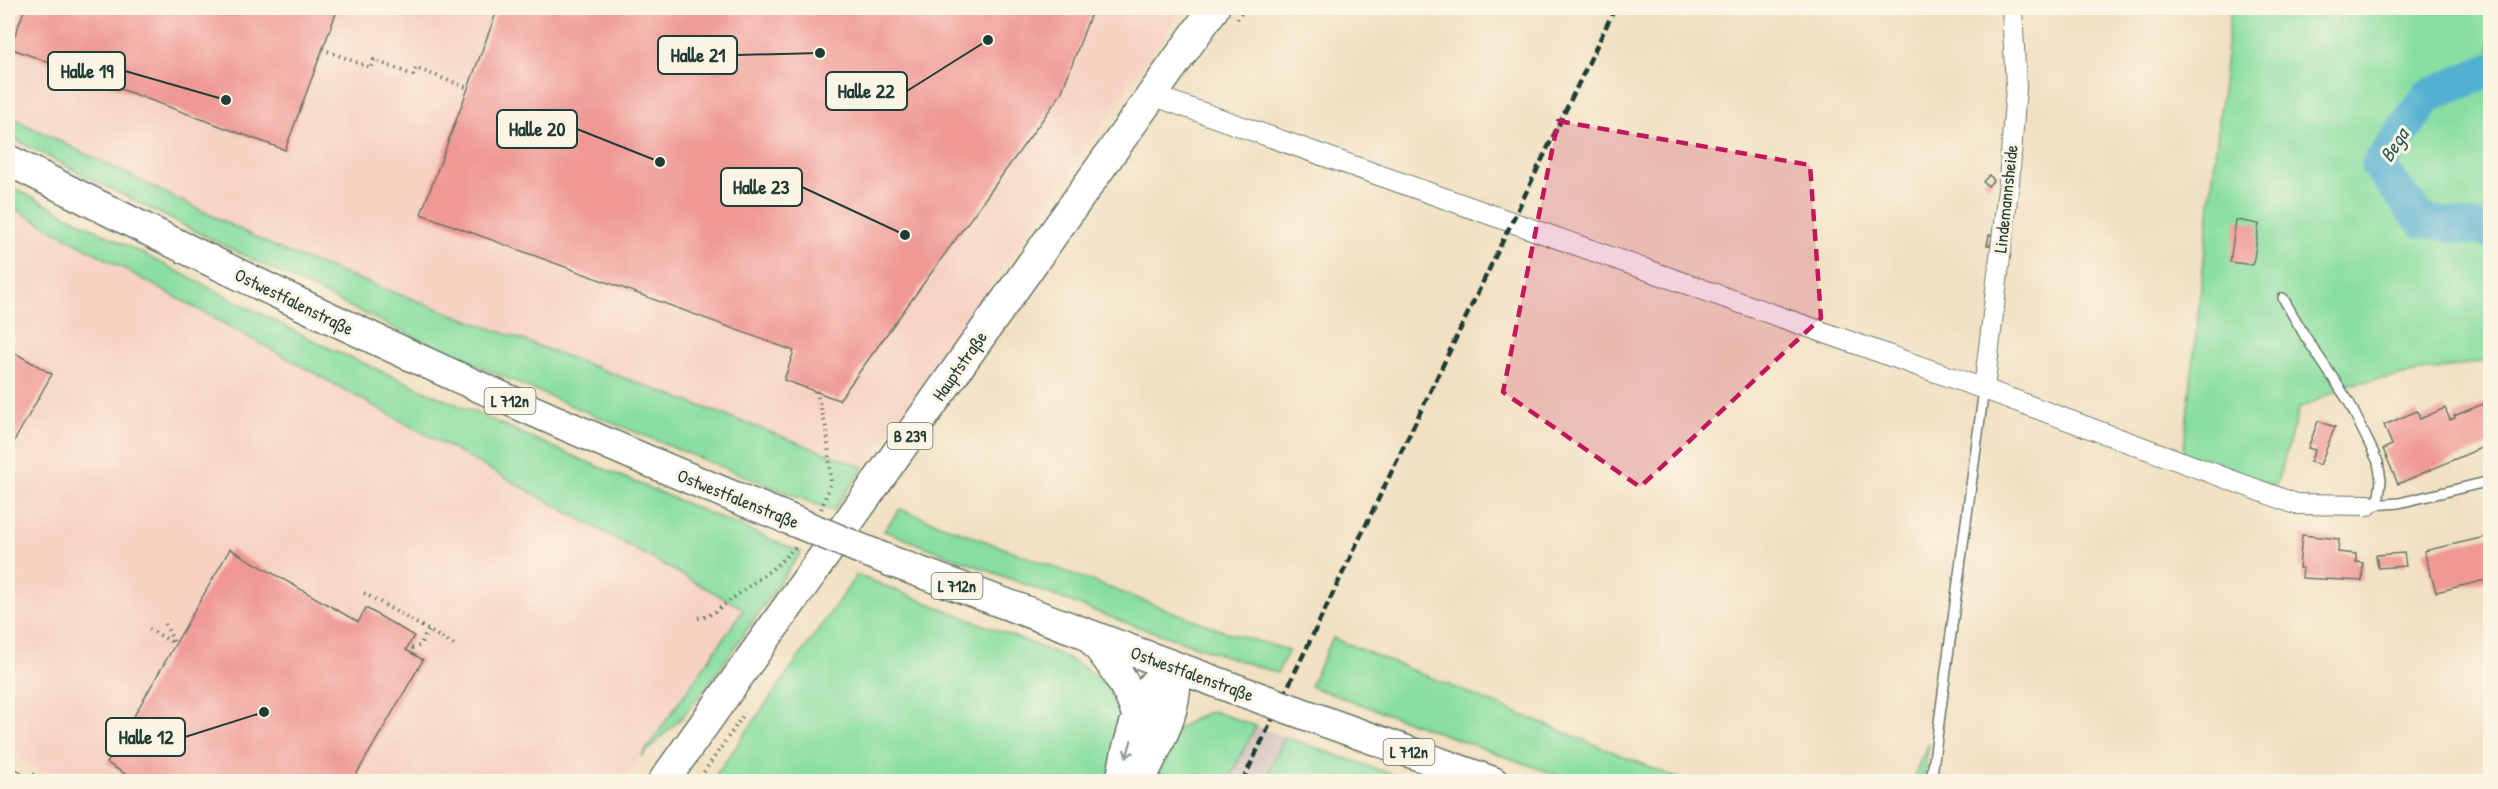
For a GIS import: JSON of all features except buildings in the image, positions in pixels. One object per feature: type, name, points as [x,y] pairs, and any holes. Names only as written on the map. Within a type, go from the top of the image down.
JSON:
[{"type":"main road","name":"Hauptstraße","points":[[663,782],[1214,8]]},
{"type":"main road","name":"Ostwestfalenstraße","points":[[8,160],[335,322],[558,423],[890,561],[1089,637],[1493,782]]},
{"type":"main road","points":[[1089,637],[1114,665],[1131,695],[1151,721],[1139,782]]},
{"type":"main road","points":[[1122,782],[1151,721],[1176,683],[1174,668]]},
{"type":"main road","points":[[1151,721],[1196,700],[1238,690]]},
{"type":"street","name":"Lindemannsheide","points":[[1984,389],[2010,182],[2016,87],[2012,8]]},
{"type":"street","points":[[1152,95],[1984,389],[2296,504],[2373,505]]},
{"type":"street","points":[[8,779],[13,782]]},
{"type":"lane","points":[[2283,298],[2349,402],[2378,462],[2381,480],[2373,505],[2408,501],[2482,483]]},
{"type":"lane","points":[[1931,782],[1984,389]]},
{"type":"path","points":[[322,49],[371,68],[374,60],[413,75],[416,68],[468,88]]},
{"type":"path","points":[[364,593],[456,646]]},
{"type":"path","points":[[149,629],[175,645],[165,624]]},
{"type":"path","points":[[406,650],[419,646],[429,630]]},
{"type":"highlighted area","points":[[1558,121],[1810,165],[1821,318],[1640,487],[1503,392]]},
{"type":"shaded area","points":[[8,8],[1183,8],[864,467],[288,253],[8,116]]},
{"type":"shaded area","points":[[8,205],[744,609],[624,781],[57,782],[8,753]]},
{"type":"shaded area","points":[[1256,726],[1285,737],[1264,781],[1228,782]]},
{"type":"green space","points":[[2231,8],[2490,8],[2490,360],[2351,384],[2299,409],[2276,486],[2183,456]]},
{"type":"green space","points":[[8,116],[288,253],[864,467],[833,511],[613,423],[395,328],[104,185],[8,136]]},
{"type":"green space","points":[[8,185],[322,345],[580,459],[801,552],[707,687],[683,716],[641,757],[744,609],[8,205]]},
{"type":"green space","points":[[900,509],[1229,633],[1289,650],[1277,673],[1121,621],[884,531]]},
{"type":"green space","points":[[857,575],[1063,656],[1092,673],[1115,696],[1123,717],[1107,781],[711,782]]},
{"type":"green space","points":[[1333,638],[1684,781],[1573,781],[1310,686]]},
{"type":"green space","points":[[1212,711],[1256,726],[1228,781],[1153,782],[1179,728]]},
{"type":"green space","points":[[1285,737],[1411,781],[1264,781]]},
{"type":"green space","points":[[1929,743],[1924,781],[1914,781],[1918,766]]},
{"type":"waterway","name":"Bega","points":[[2490,70],[2428,96],[2378,166],[2422,221],[2490,231]]},
{"type":"railway","points":[[1242,782],[1615,8]]},
{"type":"place","name":"Halle 22","points":[[988,40]]},
{"type":"place","name":"Halle 21","points":[[820,53]]},
{"type":"place","name":"Halle 19","points":[[226,100]]},
{"type":"place","name":"Halle 20","points":[[660,162]]},
{"type":"place","name":"Halle 23","points":[[905,235]]},
{"type":"place","name":"Halle 12","points":[[264,712]]}]
